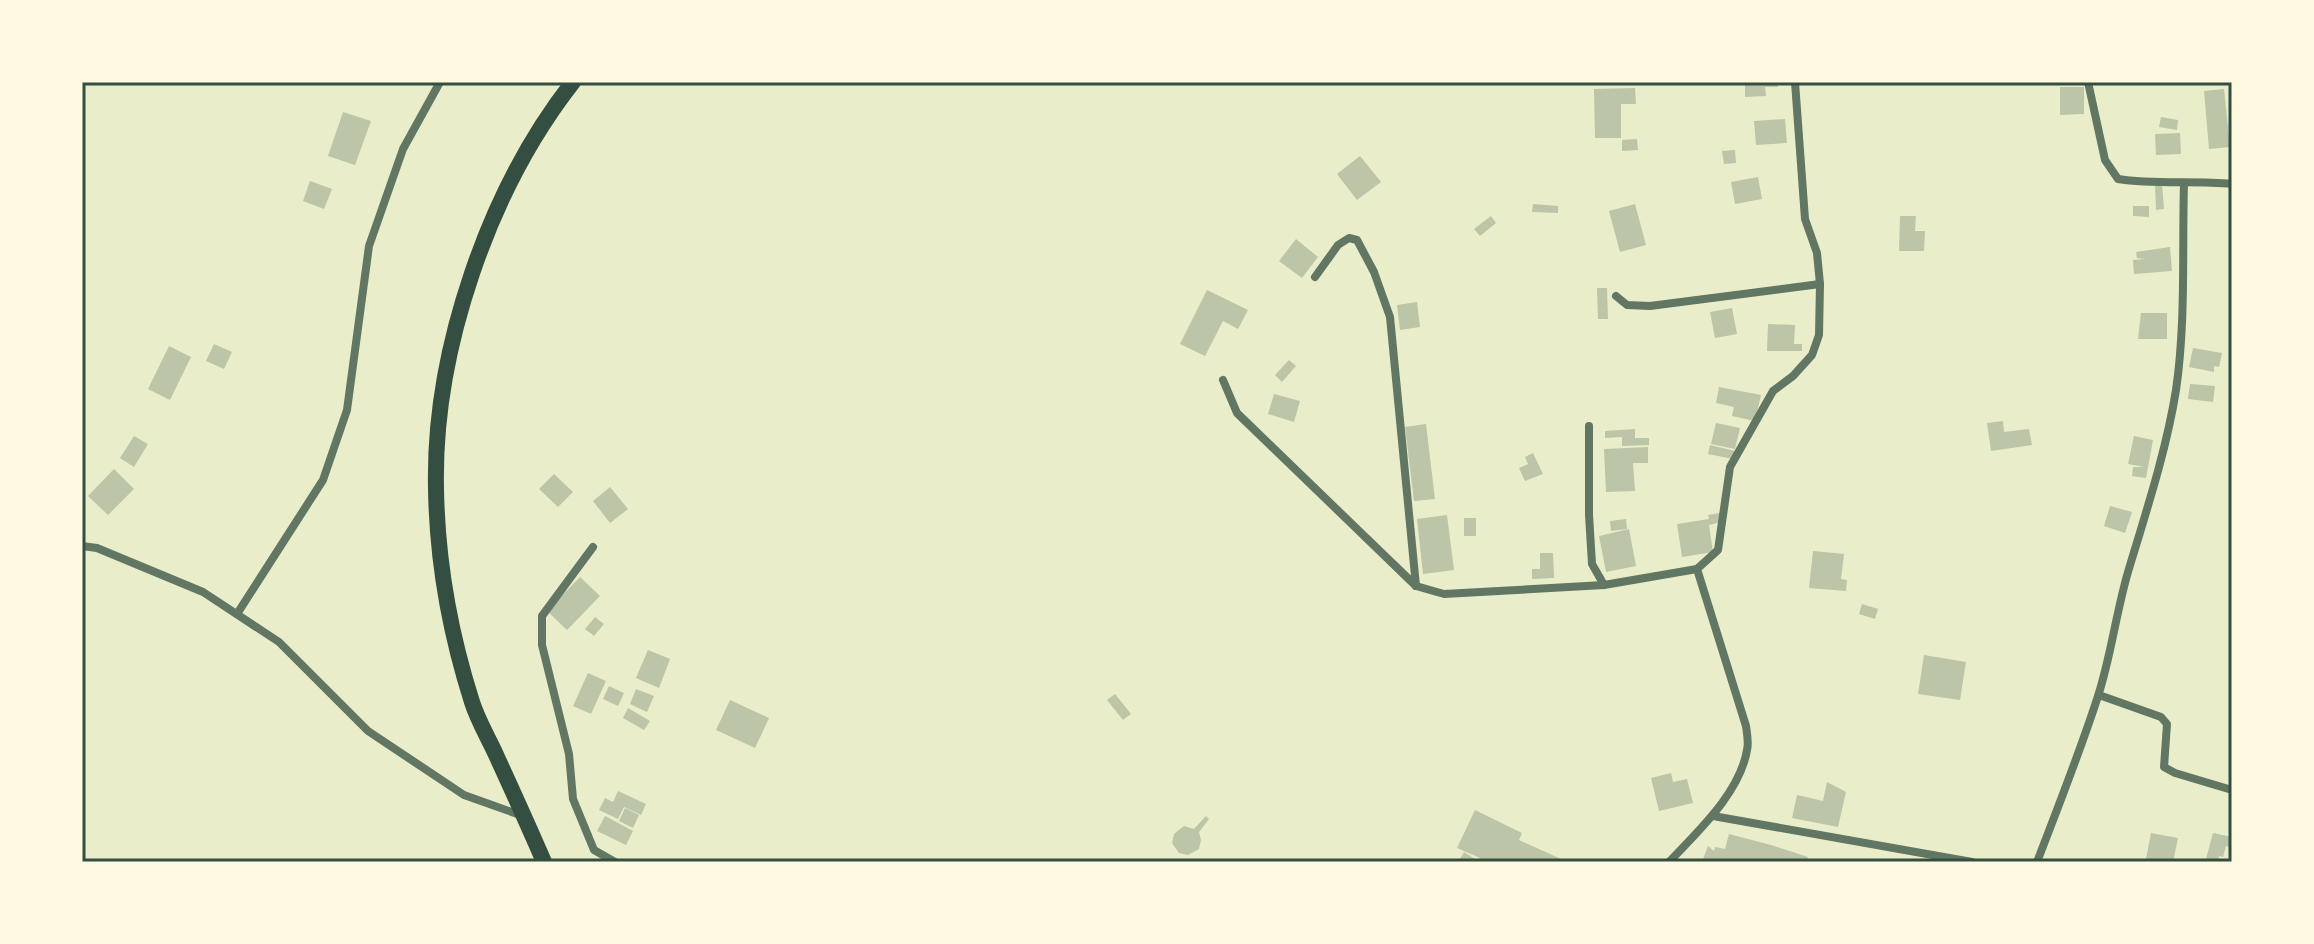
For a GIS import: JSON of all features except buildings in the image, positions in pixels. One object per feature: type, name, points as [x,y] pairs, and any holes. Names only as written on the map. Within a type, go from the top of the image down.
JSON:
[{"type":"highway","points":[[544,862],[472,704],[443,586],[436,486],[443,388],[468,280],[502,195],[552,109],[573,82]]},
{"type":"street","points":[[237,614],[323,480],[347,410],[369,246],[403,149],[440,82]]},
{"type":"street","points":[[1223,380],[1237,413],[1416,586],[1444,594],[1604,585],[1697,569],[1718,550],[1730,467],[1773,391],[1793,376],[1812,355],[1819,335],[1820,284],[1817,253],[1805,219],[1795,82]]},
{"type":"street","points":[[2088,82],[2105,160],[2118,179],[2232,184]]},
{"type":"street","points":[[2037,862],[2099,695],[2128,574],[2146,519],[2176,389],[2184,273],[2184,183]]},
{"type":"street","points":[[1315,277],[1338,245],[1349,238],[1357,240],[1374,272],[1390,317],[1416,586]]},
{"type":"street","points":[[1616,296],[1627,305],[1650,306],[1820,284]]},
{"type":"street","points":[[1589,426],[1592,564],[1604,585]]},
{"type":"street","points":[[82,546],[97,548],[203,592],[279,642],[368,731],[464,795],[524,817]]},
{"type":"street","points":[[593,547],[542,616],[542,645],[569,754],[573,799],[594,850],[615,862]]},
{"type":"street","points":[[1669,862],[1713,816],[1742,769],[1748,748],[1746,726],[1697,569]]},
{"type":"street","points":[[2099,695],[2161,717],[2167,724],[2164,767],[2232,790]]},
{"type":"street","points":[[1713,816],[1972,862]]}]
